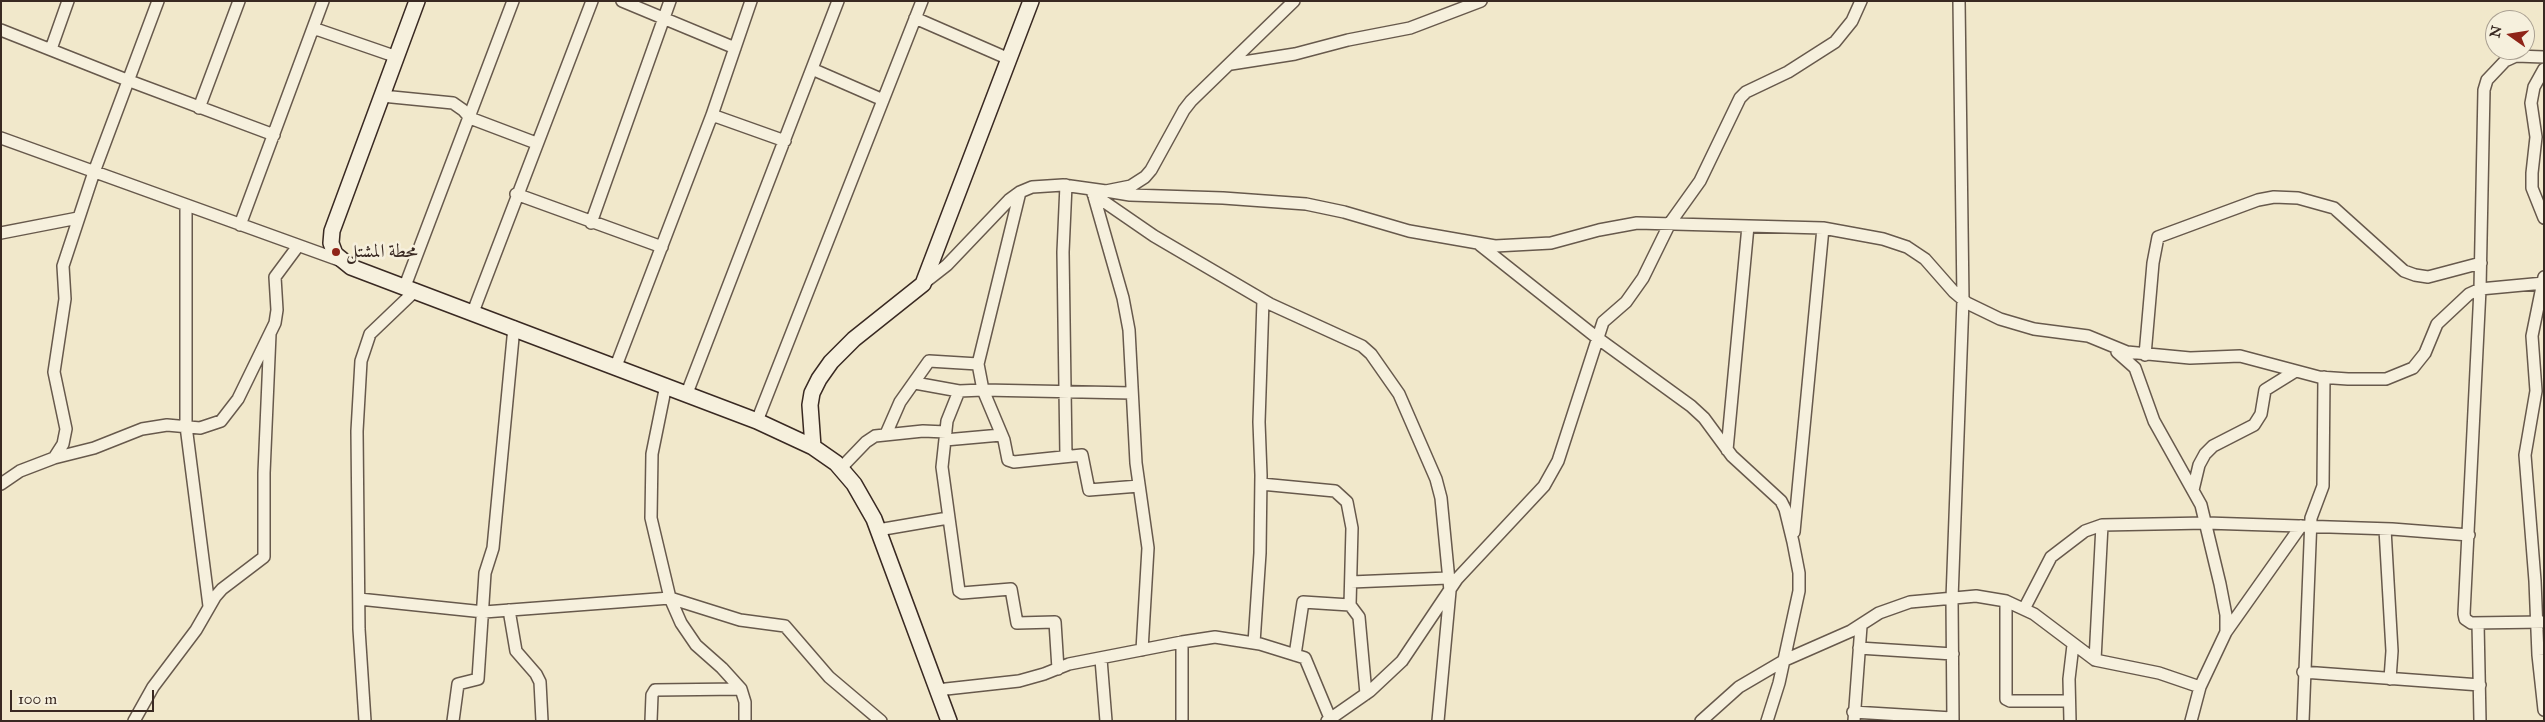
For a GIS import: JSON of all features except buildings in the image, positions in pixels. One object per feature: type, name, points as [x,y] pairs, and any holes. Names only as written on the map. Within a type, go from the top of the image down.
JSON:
[{"type":"street","points":[[51,49],[68,1]]},
{"type":"street","points":[[54,458],[63,444],[66,429],[54,372],[64,300],[63,266],[94,172],[158,1]]},
{"type":"street","points":[[199,108],[238,1]]},
{"type":"street","points":[[240,225],[323,1]]},
{"type":"street","points":[[339,260],[334,254],[331,243],[332,231],[417,1]]},
{"type":"street","points":[[365,721],[359,599],[357,431],[361,361],[370,334],[411,288],[513,1]]},
{"type":"street","points":[[473,312],[516,194],[592,1]]},
{"type":"street","points":[[622,1],[735,48]]},
{"type":"street","points":[[591,223],[670,1]]},
{"type":"street","points":[[616,366],[712,115],[752,1]]},
{"type":"street","points":[[687,392],[838,1]]},
{"type":"street","points":[[757,421],[922,1]]},
{"type":"street","points":[[923,284],[1031,1]]},
{"type":"street","points":[[813,447],[810,405],[812,394],[819,378],[831,362],[854,339],[948,265],[1008,200],[1020,192],[1032,187],[1066,185],[1092,192],[1106,191],[1131,186],[1145,177],[1166,144],[1184,110],[1212,80],[1231,64],[1294,1]]},
{"type":"street","points":[[1231,64],[1296,54],[1348,40],[1410,28],[1480,1]]},
{"type":"street","points":[[937,690],[1019,681],[1069,664],[1101,660],[1182,642],[1215,638],[1254,643],[1307,660],[1329,720],[1366,694],[1410,652],[1457,579],[1533,499],[1551,474],[1558,461],[1596,338],[1603,322],[1634,293],[1670,223],[1700,181],[1740,98],[1746,92],[1788,72],[1835,42],[1846,31],[1861,1]]},
{"type":"street","points":[[1861,626],[1853,716],[1952,720],[1952,599],[1963,300],[1959,1]]},
{"type":"street","points":[[916,18],[1009,58]]},
{"type":"street","points":[[313,28],[396,57]]},
{"type":"street","points":[[1,30],[199,108],[274,135]]},
{"type":"street","points":[[2540,622],[2468,622],[2464,614],[2481,264],[2484,90],[2487,80],[2505,61],[2516,56],[2544,57]]},
{"type":"street","points":[[2544,69],[2534,86],[2531,103],[2536,137],[2532,188],[2544,218]]},
{"type":"street","points":[[812,70],[883,100]]},
{"type":"street","points":[[382,96],[453,103],[470,118],[536,143]]},
{"type":"street","points":[[712,115],[785,140]]},
{"type":"street","points":[[1,138],[339,260],[351,267],[687,392],[813,447],[841,468],[864,500],[878,530],[949,721]]},
{"type":"street","points":[[1066,185],[1063,252],[1063,391],[1066,456]]},
{"type":"street","points":[[1106,191],[1130,195],[1223,198],[1306,204],[1344,212],[1409,231],[1495,246],[1545,244],[1629,224],[1670,223],[1823,228],[1883,239],[1907,247],[1925,259],[1963,300],[1980,311],[2000,320],[2034,329],[2088,336],[2112,348],[2135,368],[2154,421],[2193,490],[2206,523],[2225,607],[2226,632]]},
{"type":"street","points":[[1020,192],[978,364],[983,390],[1001,435],[1007,457],[1011,462],[1082,456],[1088,490],[1139,486]]},
{"type":"street","points":[[1092,192],[1154,236],[1263,300],[1298,319],[1346,337],[1362,346],[1371,354],[1399,394],[1413,423],[1439,488],[1450,592],[1438,721]]},
{"type":"street","points":[[1092,192],[1123,298],[1129,330],[1139,486],[1148,559],[1142,650]]},
{"type":"street","points":[[516,194],[591,223],[662,247]]},
{"type":"street","points":[[2145,355],[2153,263],[2158,237],[2258,200],[2274,197],[2298,198],[2334,208],[2404,271],[2415,275],[2428,277],[2481,264]]},
{"type":"street","points":[[186,205],[186,426],[209,606]]},
{"type":"street","points":[[1,233],[78,218]]},
{"type":"street","points":[[1727,450],[1748,226]]},
{"type":"street","points":[[1793,542],[1823,228]]},
{"type":"street","points":[[312,251],[331,243]]},
{"type":"street","points":[[1478,244],[1596,338],[1691,406],[1704,418],[1727,450],[1781,501],[1785,509],[1793,542],[1799,573],[1799,591],[1785,660],[1767,721]]},
{"type":"street","points":[[1,484],[20,471],[54,458],[94,448],[142,428],[167,425],[200,428],[211,426],[221,421],[231,410],[270,334],[277,314],[275,278],[298,246]]},
{"type":"street","points":[[2112,348],[2145,355],[2190,358],[2240,356],[2294,372],[2324,377],[2386,379],[2413,368],[2425,353],[2437,324],[2458,302],[2480,290],[2543,281],[2532,336],[2536,391],[2525,455],[2540,622],[2544,710]]},
{"type":"street","points":[[1254,643],[1260,552],[1261,484],[1259,422],[1263,300]]},
{"type":"street","points":[[453,721],[458,684],[478,679],[484,612],[485,574],[493,548],[514,328]]},
{"type":"street","points":[[134,721],[154,688],[196,630],[209,606],[222,589],[264,557],[264,473],[270,334]]},
{"type":"street","points":[[886,434],[900,402],[915,384],[930,360],[978,364]]},
{"type":"street","points":[[2193,490],[2199,465],[2206,454],[2213,446],[2254,425],[2261,414],[2265,390],[2294,372]]},
{"type":"street","points":[[2191,721],[2200,688],[2226,632],[2306,526],[2323,486],[2324,377]]},
{"type":"street","points":[[915,384],[959,392],[983,390],[1132,393]]},
{"type":"street","points":[[666,385],[652,454],[651,518],[670,598],[687,635],[722,668],[741,690],[745,702],[745,721]]},
{"type":"street","points":[[959,392],[948,418],[943,476],[959,592],[1012,589],[1016,623],[1055,622],[1058,669]]},
{"type":"street","points":[[841,468],[871,438],[886,434],[923,431],[945,436],[1001,435]]},
{"type":"street","points":[[1261,484],[1335,491],[1347,502],[1351,520],[1350,606],[1359,617],[1366,694]]},
{"type":"street","points":[[878,530],[948,518]]},
{"type":"street","points":[[2024,609],[2052,558],[2085,531],[2102,524],[2206,523],[2306,526],[2385,529],[2468,536]]},
{"type":"street","points":[[2095,660],[2102,524]]},
{"type":"street","points":[[2303,721],[2306,526]]},
{"type":"street","points":[[2385,529],[2392,651],[2390,679]]},
{"type":"street","points":[[1351,582],[1448,578]]},
{"type":"street","points":[[1701,721],[1739,687],[1785,660],[1861,626],[1879,612],[1916,601],[1976,596],[2006,601],[2042,618],[2073,645],[2095,660],[2159,673],[2200,688]]},
{"type":"street","points":[[359,599],[484,612],[670,598],[740,620],[785,626],[829,677],[882,721]]},
{"type":"street","points":[[2006,601],[2006,700],[2010,702],[2069,701]]},
{"type":"street","points":[[1296,655],[1303,602],[1350,606]]},
{"type":"street","points":[[509,610],[516,651],[536,674],[540,682],[542,721]]},
{"type":"street","points":[[2478,623],[2480,721]]},
{"type":"street","points":[[1182,642],[1182,721]]},
{"type":"street","points":[[2070,721],[2069,679],[2073,645]]},
{"type":"street","points":[[1859,648],[1953,654]]},
{"type":"street","points":[[1101,660],[1106,721]]},
{"type":"street","points":[[2303,672],[2480,685]]},
{"type":"street","points":[[651,721],[652,698],[655,690],[741,690]]},
{"type":"place","name":"محطة المشتل","points":[[336,252]]}]
